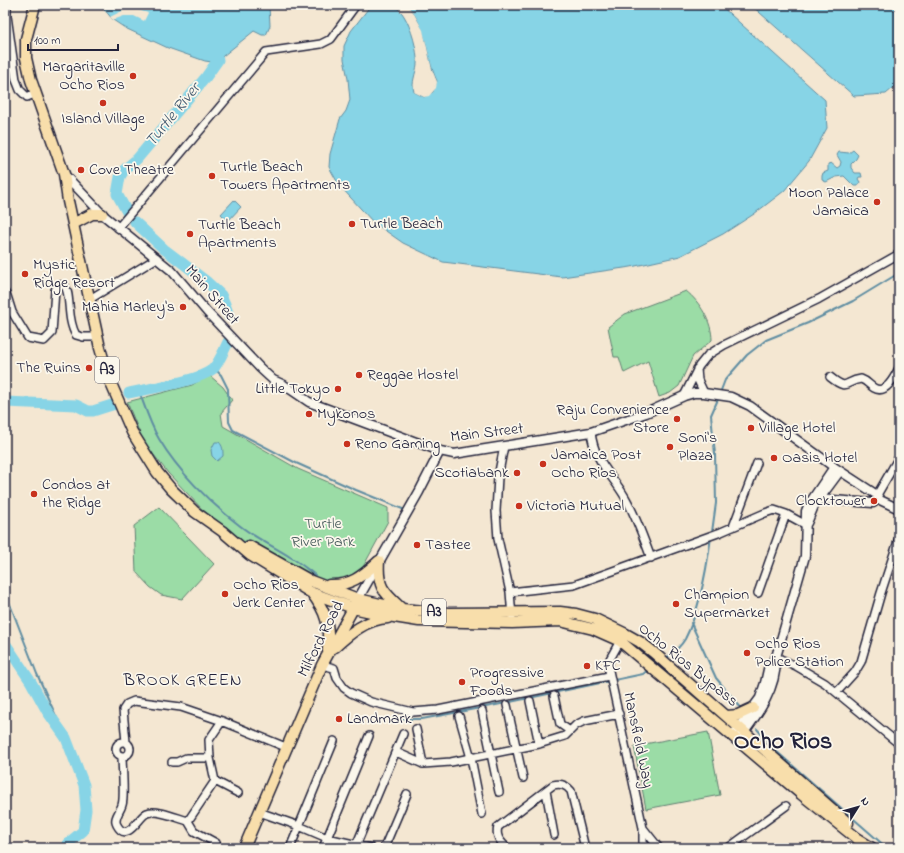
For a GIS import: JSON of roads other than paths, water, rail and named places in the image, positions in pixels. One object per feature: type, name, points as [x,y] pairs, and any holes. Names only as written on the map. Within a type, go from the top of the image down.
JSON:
[{"type":"main road","name":"A3","points":[[35,5],[26,39],[26,58],[36,93],[64,174],[68,201],[97,337]]},
{"type":"main road","points":[[73,224],[92,214],[102,214]]},
{"type":"main road","name":"Ocho Rios Bypass","points":[[97,337],[120,407],[144,453],[171,489],[195,512],[222,531],[311,587],[353,608],[394,617],[440,622],[512,623],[560,621],[593,629],[620,641],[663,678],[739,733],[876,848]]},
{"type":"main road","points":[[328,654],[329,630],[326,617],[311,587],[325,585],[339,586],[350,583],[379,561]]},
{"type":"main road","points":[[379,561],[378,574],[380,583],[386,594],[402,609]]},
{"type":"main road","name":"Ocho Rios Bypass","points":[[311,587],[402,609],[448,613],[560,612],[595,619],[635,639],[653,652],[727,716],[739,733],[801,794],[856,838],[872,848]]},
{"type":"main road","name":"Milford Road","points":[[244,848],[288,748],[322,665],[358,598]]},
{"type":"main road","points":[[328,654],[359,628],[381,618],[394,617]]},
{"type":"main road","points":[[727,716],[738,715],[753,708]]},
{"type":"street","points":[[7,5],[7,16],[16,80],[20,90],[27,97],[36,93]]},
{"type":"street","points":[[118,228],[266,52],[326,42],[331,39],[356,5]]},
{"type":"street","name":"Main Street","points":[[64,174],[102,214],[172,271],[211,317],[260,368],[273,380],[284,385],[309,402],[440,451],[460,454],[591,432],[646,413],[684,396],[694,393],[707,393],[731,398],[750,406],[837,469],[878,497],[899,509]]},
{"type":"street","points":[[684,396],[703,359],[714,351],[819,299],[899,254]]},
{"type":"street","points":[[90,299],[157,258]]},
{"type":"street","points":[[5,293],[8,296],[12,312],[28,338],[44,340],[52,333],[55,290],[58,285],[64,285],[67,292],[69,319],[72,330],[76,335],[97,337]]},
{"type":"street","points":[[830,378],[841,385],[861,379],[866,381],[875,389],[881,390],[890,382],[899,368]]},
{"type":"street","points":[[697,369],[698,380],[707,393]]},
{"type":"street","points":[[591,432],[592,442],[596,454],[625,497],[639,524],[651,558]]},
{"type":"street","points":[[504,446],[498,477],[496,511],[498,539],[510,592],[512,623]]},
{"type":"street","name":"Milford Road","points":[[358,598],[419,492],[440,451]]},
{"type":"street","points":[[819,499],[873,503],[878,497],[899,457]]},
{"type":"street","points":[[732,527],[757,463]]},
{"type":"street","points":[[806,525],[814,506],[837,469]]},
{"type":"street","points":[[739,733],[766,701],[777,668],[776,657],[805,556],[806,511],[809,504],[837,469]]},
{"type":"street","points":[[510,592],[574,586],[721,532],[774,510],[786,514],[806,525]]},
{"type":"street","points":[[758,593],[786,514]]},
{"type":"street","points":[[837,692],[855,672],[861,662],[899,538]]},
{"type":"street","name":"Mansfield Way","points":[[620,641],[610,659],[608,666],[643,828],[643,848]]},
{"type":"street","points":[[776,657],[810,674],[837,692],[899,744]]},
{"type":"street","points":[[739,733],[760,698],[769,665],[776,657]]},
{"type":"street","points":[[322,665],[334,668],[337,678],[351,693],[371,702],[413,712],[438,710],[610,678]]},
{"type":"street","points":[[554,696],[560,724],[570,731]]},
{"type":"street","points":[[122,756],[126,756],[130,750],[130,746],[126,742],[123,710],[127,704],[134,701],[181,707],[222,720],[288,748]]},
{"type":"street","points":[[530,701],[539,744]]},
{"type":"street","points":[[507,705],[523,778]]},
{"type":"street","points":[[482,711],[499,792]]},
{"type":"street","points":[[396,752],[423,764],[451,762],[539,744],[565,736],[576,725],[584,721],[619,714]]},
{"type":"street","points":[[459,716],[471,758],[482,814]]},
{"type":"street","points":[[188,821],[215,782],[210,758],[209,740],[222,720]]},
{"type":"street","points":[[416,729],[423,764]]},
{"type":"street","points":[[355,847],[403,734]]},
{"type":"street","points":[[323,848],[369,736]]},
{"type":"street","points":[[290,848],[334,741]]},
{"type":"street","points":[[122,756],[118,754],[116,747],[120,743],[126,742]]},
{"type":"street","points":[[122,756],[123,805],[116,820],[120,829],[125,831],[130,830],[142,816],[147,813],[156,812],[188,821],[194,831],[216,843]]},
{"type":"street","points":[[172,762],[177,762],[186,758],[210,758]]},
{"type":"street","points":[[215,782],[238,793]]},
{"type":"street","points":[[508,848],[497,835],[498,827],[546,792],[553,785],[557,784],[565,786],[571,791],[585,848]]},
{"type":"street","points":[[546,792],[554,835]]},
{"type":"street","points":[[384,848],[407,794]]},
{"type":"street","points":[[728,848],[786,806]]},
{"type":"street","points":[[259,812],[299,826],[327,838],[355,847],[371,848]]},
{"type":"street","points":[[643,828],[659,848]]},
{"type":"water","points":[[103,5],[269,5],[270,26],[266,35],[262,35],[254,31],[218,60],[212,62],[168,48],[125,28],[113,20],[104,9]]},
{"type":"water","points":[[371,5],[393,5],[401,12],[407,21],[415,46],[417,59],[413,85],[414,92],[424,97],[433,92],[437,81],[423,33],[414,14],[407,5],[720,5],[825,100],[827,128],[809,161],[784,191],[754,214],[723,234],[680,256],[631,267],[562,277],[443,262],[403,243],[373,222],[339,185],[329,167],[330,154],[340,119],[346,111],[350,100],[344,59],[344,46],[351,31]]},
{"type":"water","points":[[751,5],[899,5],[899,83],[886,94],[854,96]]},
{"type":"water","points":[[853,150],[858,155],[851,164],[851,168],[855,173],[861,173],[862,177],[859,177],[858,179],[860,182],[858,186],[854,186],[844,176],[836,177],[826,182],[822,180],[823,173],[828,171],[828,164],[831,163],[837,168],[840,166],[841,162],[837,155],[839,152],[849,153]]},
{"type":"water","points":[[234,200],[241,207],[228,221],[221,214]]},
{"type":"water","points":[[215,442],[219,442],[223,450],[223,456],[217,461],[212,456],[211,450]]},
{"type":"waterway","name":"Turtle River","points":[[127,212],[117,194],[120,177],[124,170],[137,159],[206,77],[218,60]]},
{"type":"waterway","name":"Turtle River","points":[[135,222],[164,249],[206,281],[221,295],[229,316]]},
{"type":"waterway","points":[[720,393],[725,380],[747,355],[766,340],[808,323],[853,301],[899,273]]},
{"type":"waterway","name":"Turtle River","points":[[129,393],[161,387],[196,378],[205,374],[213,369],[228,342]]},
{"type":"waterway","points":[[214,368],[221,375],[228,389],[229,422],[233,430],[296,463],[405,510]]},
{"type":"waterway","points":[[139,391],[150,421],[159,439],[175,463],[195,485],[245,530],[300,563],[315,575]]},
{"type":"waterway","points":[[712,532],[716,503],[715,454],[711,415],[719,397]]},
{"type":"waterway","name":"Turtle River","points":[[5,402],[76,405],[88,411],[93,411],[115,404]]},
{"type":"waterway","points":[[665,659],[681,644],[690,628],[702,589],[711,537]]},
{"type":"waterway","points":[[6,594],[37,674],[66,738]]},
{"type":"waterway","points":[[691,623],[716,678],[742,709]]},
{"type":"waterway","points":[[5,643],[31,682],[47,711],[66,738],[84,785],[86,810],[83,831],[67,844],[67,848]]},
{"type":"waterway","points":[[401,719],[422,719],[496,705],[643,674],[648,670]]},
{"type":"waterway","points":[[757,729],[776,751],[887,848]]},
{"type":"place","name":"Margaritaville Ocho Rios","points":[[133,76]]},
{"type":"place","name":"Island Village","points":[[103,103]]},
{"type":"place","name":"Cove Theatre","points":[[81,170]]},
{"type":"place","name":"Turtle Beach Towers Apartments","points":[[212,176]]},
{"type":"place","name":"Moon Palace Jamaica","points":[[877,202]]},
{"type":"place","name":"Turtle Beach","points":[[352,224]]},
{"type":"place","name":"Turtle Beach Apartments","points":[[190,234]]},
{"type":"place","name":"Mystic Ridge Resort","points":[[25,274]]},
{"type":"place","name":"Mahia Marley's","points":[[183,307]]},
{"type":"place","name":"The Ruins","points":[[89,368]]},
{"type":"place","name":"Reggae Hostel","points":[[359,375]]},
{"type":"place","name":"Little Tokyo","points":[[338,389]]},
{"type":"place","name":"Mykonos","points":[[309,414]]},
{"type":"place","name":"Raju Convenience Store","points":[[677,419]]},
{"type":"place","name":"Village Hotel","points":[[751,428]]},
{"type":"place","name":"Reno Gaming","points":[[347,444]]},
{"type":"place","name":"Soni's Plaza","points":[[670,447]]},
{"type":"place","name":"Oasis Hotel","points":[[774,458]]},
{"type":"place","name":"Jamaica Post Ocho Rios","points":[[543,464]]},
{"type":"place","name":"Scotiabank","points":[[517,473]]},
{"type":"place","name":"Condos at the Ridge","points":[[34,494]]},
{"type":"place","name":"Clocktower","points":[[874,501]]},
{"type":"place","name":"Victoria Mutual","points":[[519,506]]},
{"type":"place","name":"Tastee","points":[[417,545]]},
{"type":"place","name":"Ocho Rios Jerk Center","points":[[225,594]]},
{"type":"place","name":"Champion Supermarket","points":[[676,604]]},
{"type":"place","name":"Ocho Rios Police Station","points":[[747,653]]},
{"type":"place","name":"KFC","points":[[587,666]]},
{"type":"place","name":"Progressive Foods","points":[[462,682]]},
{"type":"place","name":"Landmark","points":[[339,719]]},
{"type":"district","name":"BROOK GREEN","points":[[183,680]]},
{"type":"district","name":"Ocho Rios","points":[[783,742]]},
{"type":"park label","name":"Turtle River Park","points":[[323,533]]}]
